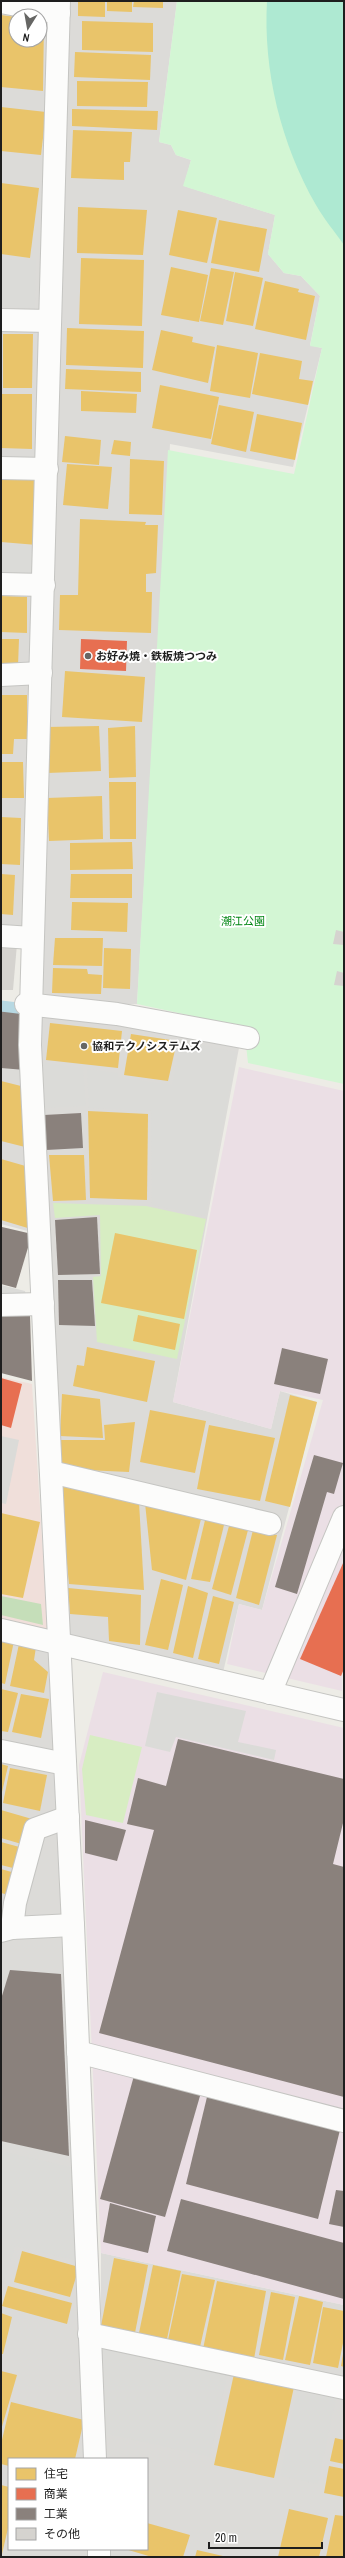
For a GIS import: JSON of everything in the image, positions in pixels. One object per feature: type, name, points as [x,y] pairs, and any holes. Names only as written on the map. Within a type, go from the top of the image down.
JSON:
[{"type":"street","points":[[1,2],[59,7],[44,585],[32,938],[28,1005],[73,1925],[95,2458]]},
{"type":"street","points":[[1,320],[50,321]]},
{"type":"street","points":[[1,468],[47,469]]},
{"type":"street","points":[[1,584],[44,585]]},
{"type":"street","points":[[1,675],[41,673]]},
{"type":"street","points":[[1,936],[32,938]]},
{"type":"street","points":[[28,1005],[117,1014],[248,1038]]},
{"type":"street","points":[[1,1305],[43,1304]]},
{"type":"street","points":[[51,1472],[270,1524]]},
{"type":"street","points":[[270,1693],[344,1517]]},
{"type":"street","points":[[1,1630],[344,1710]]},
{"type":"street","points":[[1,1751],[65,1764]]},
{"type":"street","points":[[68,1817],[35,1829],[7,1930],[73,1925]]},
{"type":"street","points":[[78,2052],[344,2121]]},
{"type":"street","points":[[90,2334],[344,2388]]},
{"type":"shaded area","points":[[1,1],[177,1],[159,142],[171,145],[176,155],[191,160],[184,186],[275,215],[268,254],[284,273],[301,276],[320,296],[310,345],[322,348],[293,467],[170,444],[137,1004],[34,1005],[241,1037],[173,1402],[271,1429],[280,1391],[317,1402],[262,1610],[239,1604],[221,1681],[60,1643],[94,2458],[8,2458],[8,2550],[98,2550],[98,2557],[1,2557],[1,1625],[59,1637],[39,1234],[1,1224],[1,1001],[30,1005],[32,938],[1,936]]},
{"type":"shaded area","points":[[1,259],[36,260],[35,308],[1,307]]},
{"type":"shaded area","points":[[1,544],[37,547],[36,576],[1,576]]},
{"type":"shaded area","points":[[181,1041],[237,1052],[205,1216],[152,1205],[151,1111],[89,1108],[87,1069],[118,1073],[118,1077],[172,1085]]},
{"type":"shaded area","points":[[41,1062],[83,1068],[86,1106],[42,1108]]},
{"type":"shaded area","points":[[239,1067],[344,1091],[342,1691],[227,1664],[239,1604],[262,1610],[323,1400],[280,1391],[271,1429],[173,1402]]},
{"type":"shaded area","points":[[1,1285],[25,1291],[29,1312],[1,1309]]},
{"type":"shaded area","points":[[1,1377],[32,1384],[48,1630],[1,1619]]},
{"type":"shaded area","points":[[1,1436],[19,1440],[6,1504],[1,1503]]},
{"type":"shaded area","points":[[103,1672],[344,1728],[344,2305],[101,2253],[79,1765]]},
{"type":"shaded area","points":[[157,1692],[246,1711],[238,1742],[276,1750],[274,1760],[176,1737],[170,1752],[145,1746]]},
{"type":"shaded area","points":[[1,2151],[83,2170],[87,2263],[15,2246],[1,2290]]},
{"type":"shaded area","points":[[101,2253],[344,2305],[344,2557],[100,2557],[100,2550],[148,2550],[148,2458],[101,2458]]},
{"type":"shaded area","points":[[95,2340],[228,2369],[210,2457],[99,2432]]},
{"type":"shaded area","points":[[297,2390],[336,2398],[318,2484],[280,2476]]},
{"type":"shaded area","points":[[8,2550],[61,2550],[85,2557],[7,2557]]},
{"type":"green space","name":"潮江公園","points":[[177,1],[344,1],[344,1084],[248,1063],[244,1027],[137,1004],[168,450],[294,474],[322,348],[310,346],[320,296],[301,276],[284,273],[268,254],[275,215],[183,186],[191,160],[176,155],[171,145],[159,142]]},
{"type":"green space","points":[[267,1],[344,1],[344,245],[316,205],[293,157],[284,132],[277,106],[268,54]]},
{"type":"green space","points":[[53,1203],[146,1206],[206,1219],[177,1359],[97,1342],[93,1277],[101,1276],[100,1215],[55,1218]]},
{"type":"green space","points":[[1,1596],[41,1604],[43,1625],[1,1615]]},
{"type":"green space","points":[[90,1735],[142,1747],[123,1823],[86,1815],[82,1769]]},
{"type":"building: 住宅","points":[[78,1],[105,1],[105,17],[78,16]]},
{"type":"building: 住宅","points":[[107,1],[132,1],[132,12],[107,11]]},
{"type":"building: 住宅","points":[[134,1],[163,1],[163,8],[133,7]]},
{"type":"building: 住宅","points":[[1,15],[8,16],[8,48],[44,48],[43,91],[1,87]]},
{"type":"building: 住宅","points":[[82,21],[153,23],[153,52],[82,50]]},
{"type":"building: 住宅","points":[[75,52],[151,55],[150,80],[74,77]]},
{"type":"building: 住宅","points":[[77,81],[148,82],[147,107],[77,106]]},
{"type":"building: 住宅","points":[[1,107],[46,112],[41,155],[1,151]]},
{"type":"building: 住宅","points":[[72,109],[158,111],[157,130],[72,126]]},
{"type":"building: 住宅","points":[[73,130],[132,132],[130,162],[124,162],[124,180],[71,178]]},
{"type":"building: 住宅","points":[[1,183],[39,188],[30,258],[1,254]]},
{"type":"building: 住宅","points":[[78,207],[147,210],[143,255],[77,253]]},
{"type":"building: 住宅","points":[[178,210],[217,218],[207,263],[169,255]]},
{"type":"building: 住宅","points":[[219,220],[267,229],[259,272],[211,263]]},
{"type":"building: 住宅","points":[[81,258],[144,260],[142,326],[79,324]]},
{"type":"building: 住宅","points":[[171,267],[208,275],[199,322],[161,315]]},
{"type":"building: 住宅","points":[[211,268],[234,272],[223,325],[200,321]]},
{"type":"building: 住宅","points":[[235,272],[263,278],[253,326],[226,321]]},
{"type":"building: 住宅","points":[[265,281],[299,289],[298,292],[315,296],[306,340],[255,329]]},
{"type":"building: 住宅","points":[[67,328],[144,331],[143,368],[66,365]]},
{"type":"building: 住宅","points":[[161,330],[193,337],[192,342],[215,347],[208,383],[152,370]]},
{"type":"building: 住宅","points":[[3,334],[33,334],[32,388],[3,388]]},
{"type":"building: 住宅","points":[[217,345],[258,353],[250,398],[210,391]]},
{"type":"building: 住宅","points":[[260,353],[302,361],[299,379],[313,381],[308,405],[252,394]]},
{"type":"building: 住宅","points":[[66,369],[141,372],[141,392],[65,389]]},
{"type":"building: 住宅","points":[[160,385],[219,397],[211,439],[152,428]]},
{"type":"building: 住宅","points":[[81,391],[137,394],[136,413],[81,411]]},
{"type":"building: 住宅","points":[[1,394],[32,394],[32,449],[1,448]]},
{"type":"building: 住宅","points":[[219,405],[254,412],[246,452],[211,444]]},
{"type":"building: 住宅","points":[[257,414],[302,423],[295,460],[250,451]]},
{"type":"building: 住宅","points":[[65,436],[101,440],[99,465],[62,462]]},
{"type":"building: 住宅","points":[[114,440],[131,442],[130,456],[111,454]]},
{"type":"building: 住宅","points":[[130,459],[164,461],[162,515],[129,514]]},
{"type":"building: 住宅","points":[[67,464],[112,467],[108,509],[63,505]]},
{"type":"building: 住宅","points":[[1,477],[37,480],[37,545],[1,542]]},
{"type":"building: 住宅","points":[[80,519],[146,522],[145,525],[158,525],[156,573],[146,574],[146,592],[152,592],[151,633],[59,630],[60,595],[78,595]]},
{"type":"building: 住宅","points":[[1,596],[27,597],[27,633],[1,632]]},
{"type":"building: 住宅","points":[[1,639],[19,639],[18,666],[1,666]]},
{"type":"building: 住宅","points":[[65,671],[145,677],[142,722],[62,717]]},
{"type":"building: 住宅","points":[[1,695],[27,695],[27,739],[14,739],[13,754],[1,754]]},
{"type":"building: 住宅","points":[[99,726],[101,771],[47,773],[46,727]]},
{"type":"building: 住宅","points":[[135,726],[136,777],[109,778],[108,728]]},
{"type":"building: 住宅","points":[[1,762],[23,762],[24,798],[1,798]]},
{"type":"building: 住宅","points":[[109,782],[136,782],[136,839],[110,839]]},
{"type":"building: 住宅","points":[[102,796],[103,839],[49,841],[47,798]]},
{"type":"building: 住宅","points":[[1,817],[21,818],[20,865],[1,864]]},
{"type":"building: 住宅","points":[[132,842],[133,869],[70,870],[70,843]]},
{"type":"building: 住宅","points":[[1,874],[15,875],[13,915],[1,914]]},
{"type":"building: 住宅","points":[[71,874],[132,874],[132,898],[70,898]]},
{"type":"building: 住宅","points":[[72,902],[128,903],[127,932],[71,930]]},
{"type":"building: 住宅","points":[[55,938],[103,938],[102,966],[53,965]]},
{"type":"building: 住宅","points":[[104,948],[131,949],[130,989],[103,988]]},
{"type":"building: 住宅","points":[[53,968],[87,969],[88,974],[102,975],[101,994],[52,993]]},
{"type":"building: 住宅","name":"協和テクノシステムズ","points":[[50,1023],[122,1031],[118,1068],[46,1060]]},
{"type":"building: 住宅","points":[[131,1034],[177,1041],[168,1081],[124,1075]]},
{"type":"building: 住宅","points":[[1,1081],[25,1087],[29,1148],[1,1141]]},
{"type":"building: 住宅","points":[[88,1111],[148,1114],[147,1200],[90,1198]]},
{"type":"building: 住宅","points":[[49,1155],[84,1155],[86,1200],[53,1201]]},
{"type":"building: 住宅","points":[[1,1159],[29,1167],[31,1229],[1,1220]]},
{"type":"building: 住宅","points":[[115,1233],[197,1250],[184,1319],[101,1303]]},
{"type":"building: 住宅","points":[[138,1315],[180,1324],[175,1350],[133,1341]]},
{"type":"building: 住宅","points":[[87,1347],[155,1361],[147,1402],[73,1386],[77,1365],[84,1366]]},
{"type":"building: 住宅","points":[[62,1394],[100,1399],[103,1438],[60,1436]]},
{"type":"building: 住宅","points":[[290,1395],[317,1402],[290,1507],[265,1501]]},
{"type":"building: 住宅","points":[[150,1410],[206,1421],[195,1473],[140,1462]]},
{"type":"building: 住宅","points":[[135,1422],[129,1472],[62,1469],[60,1440],[105,1440],[104,1425]]},
{"type":"building: 住宅","points":[[209,1425],[275,1438],[260,1501],[197,1489]]},
{"type":"building: 住宅","points":[[59,1483],[139,1502],[144,1590],[69,1584]]},
{"type":"building: 住宅","points":[[145,1503],[202,1515],[186,1580],[152,1570]]},
{"type":"building: 住宅","points":[[1,1513],[40,1522],[23,1598],[1,1594]]},
{"type":"building: 住宅","points":[[206,1516],[225,1521],[210,1582],[191,1579]]},
{"type":"building: 住宅","points":[[229,1526],[248,1530],[231,1595],[212,1589]]},
{"type":"building: 住宅","points":[[253,1530],[277,1535],[259,1605],[236,1598]]},
{"type":"building: 住宅","points":[[161,1579],[183,1585],[168,1650],[145,1645]]},
{"type":"building: 住宅","points":[[188,1586],[208,1593],[193,1658],[173,1653]]},
{"type":"building: 住宅","points":[[68,1588],[141,1595],[140,1645],[109,1641],[108,1617],[70,1614]]},
{"type":"building: 住宅","points":[[213,1596],[234,1602],[219,1664],[198,1659]]},
{"type":"building: 住宅","points":[[1,1639],[14,1641],[5,1684],[1,1683]]},
{"type":"building: 住宅","points":[[19,1644],[36,1647],[34,1660],[48,1672],[44,1693],[10,1686]]},
{"type":"building: 住宅","points":[[1,1689],[18,1693],[8,1732],[1,1731]]},
{"type":"building: 住宅","points":[[21,1694],[49,1699],[41,1738],[12,1732]]},
{"type":"building: 住宅","points":[[1,1764],[8,1766],[2,1792],[1,1792]]},
{"type":"building: 住宅","points":[[10,1768],[47,1775],[40,1811],[3,1803]]},
{"type":"building: 住宅","points":[[1,1810],[32,1819],[25,1845],[1,1838]]},
{"type":"building: 住宅","points":[[1,1842],[23,1848],[17,1869],[1,1865]]},
{"type":"building: 住宅","points":[[1,1869],[15,1873],[9,1895],[1,1893]]},
{"type":"building: 住宅","points":[[22,2251],[79,2267],[70,2297],[14,2282]]},
{"type":"building: 住宅","points":[[114,2258],[148,2265],[135,2333],[101,2326]]},
{"type":"building: 住宅","points":[[153,2265],[181,2271],[167,2339],[139,2333]]},
{"type":"building: 住宅","points":[[182,2274],[215,2280],[200,2347],[168,2340]]},
{"type":"building: 住宅","points":[[217,2281],[266,2291],[254,2359],[203,2349]]},
{"type":"building: 住宅","points":[[8,2286],[72,2303],[67,2324],[2,2306]]},
{"type":"building: 住宅","points":[[271,2292],[295,2297],[283,2360],[259,2355]]},
{"type":"building: 住宅","points":[[299,2296],[323,2302],[310,2365],[285,2360]]},
{"type":"building: 住宅","points":[[323,2307],[344,2311],[344,2338],[338,2368],[313,2363]]},
{"type":"building: 住宅","points":[[1,2313],[12,2317],[3,2354],[1,2354]]},
{"type":"building: 住宅","points":[[344,2354],[344,2367],[341,2366]]},
{"type":"building: 住宅","points":[[1,2371],[17,2375],[1,2430]]},
{"type":"building: 住宅","points":[[234,2374],[294,2387],[274,2478],[214,2465]]},
{"type":"building: 住宅","points":[[11,2402],[84,2420],[75,2458],[8,2458],[8,2466],[1,2464],[1,2444]]},
{"type":"building: 住宅","points":[[335,2438],[344,2440],[344,2464],[330,2461]]},
{"type":"building: 住宅","points":[[329,2466],[344,2469],[344,2497],[324,2493]]},
{"type":"building: 住宅","points":[[1,2485],[8,2487],[8,2528],[2,2554]]},
{"type":"building: 住宅","points":[[289,2509],[328,2518],[319,2557],[278,2557]]},
{"type":"building: 住宅","points":[[335,2515],[344,2516],[344,2557],[326,2557]]},
{"type":"building: 住宅","points":[[148,2523],[190,2535],[183,2557],[152,2557],[128,2550],[148,2550]]},
{"type":"building: 住宅","points":[[197,2550],[223,2556],[223,2557],[195,2557]]},
{"type":"building: 商業","points":[[81,639],[127,641],[126,671],[80,669]]},
{"type":"building: 商業","points":[[1,1378],[22,1384],[11,1428],[1,1425]]},
{"type":"building: 商業","points":[[344,1561],[344,1669],[341,1676],[300,1659]]},
{"type":"building: 工業","points":[[1,1011],[23,1012],[25,1070],[1,1068]]},
{"type":"building: 工業","points":[[81,1113],[83,1148],[46,1150],[44,1115]]},
{"type":"building: 工業","points":[[97,1217],[100,1274],[58,1275],[55,1220]]},
{"type":"building: 工業","points":[[2,1227],[32,1234],[16,1288],[1,1284]]},
{"type":"building: 工業","points":[[58,1280],[92,1280],[95,1326],[59,1325]]},
{"type":"building: 工業","points":[[1,1312],[30,1315],[32,1381],[1,1373]]},
{"type":"building: 工業","points":[[282,1348],[328,1359],[320,1394],[274,1384]]},
{"type":"building: 工業","points":[[314,1455],[343,1463],[334,1494],[327,1492],[297,1594],[275,1587]]},
{"type":"building: 工業","points":[[178,1739],[344,1779],[344,1819],[333,1864],[344,1867],[344,2097],[99,2033],[154,1830],[127,1824],[138,1778],[166,1786]]},
{"type":"building: 工業","points":[[85,1820],[126,1830],[117,1861],[85,1853]]},
{"type":"building: 工業","points":[[10,1970],[61,1974],[69,2156],[1,2141],[1,1999]]},
{"type":"building: 工業","points":[[135,2072],[202,2089],[165,2217],[100,2199]]},
{"type":"building: 工業","points":[[207,2097],[340,2130],[318,2219],[186,2184]]},
{"type":"building: 工業","points":[[336,2190],[344,2191],[344,2227],[329,2224]]},
{"type":"building: 工業","points":[[181,2199],[344,2243],[344,2299],[167,2251]]},
{"type":"building: 工業","points":[[110,2203],[156,2216],[148,2253],[103,2242]]},
{"type":"building: その他","points":[[336,930],[344,932],[344,945],[333,944]]},
{"type":"building: その他","points":[[1,943],[17,944],[13,990],[1,990]]},
{"type":"building: その他","points":[[337,971],[344,973],[344,986],[334,985]]},
{"type":"waterway","points":[[1,1006],[26,1009]]},
{"type":"place","name":"お好み焼・鉄板焼つつみ","points":[[88,656]]},
{"type":"place","name":"協和テクノシステムズ","points":[[84,1046]]}]
